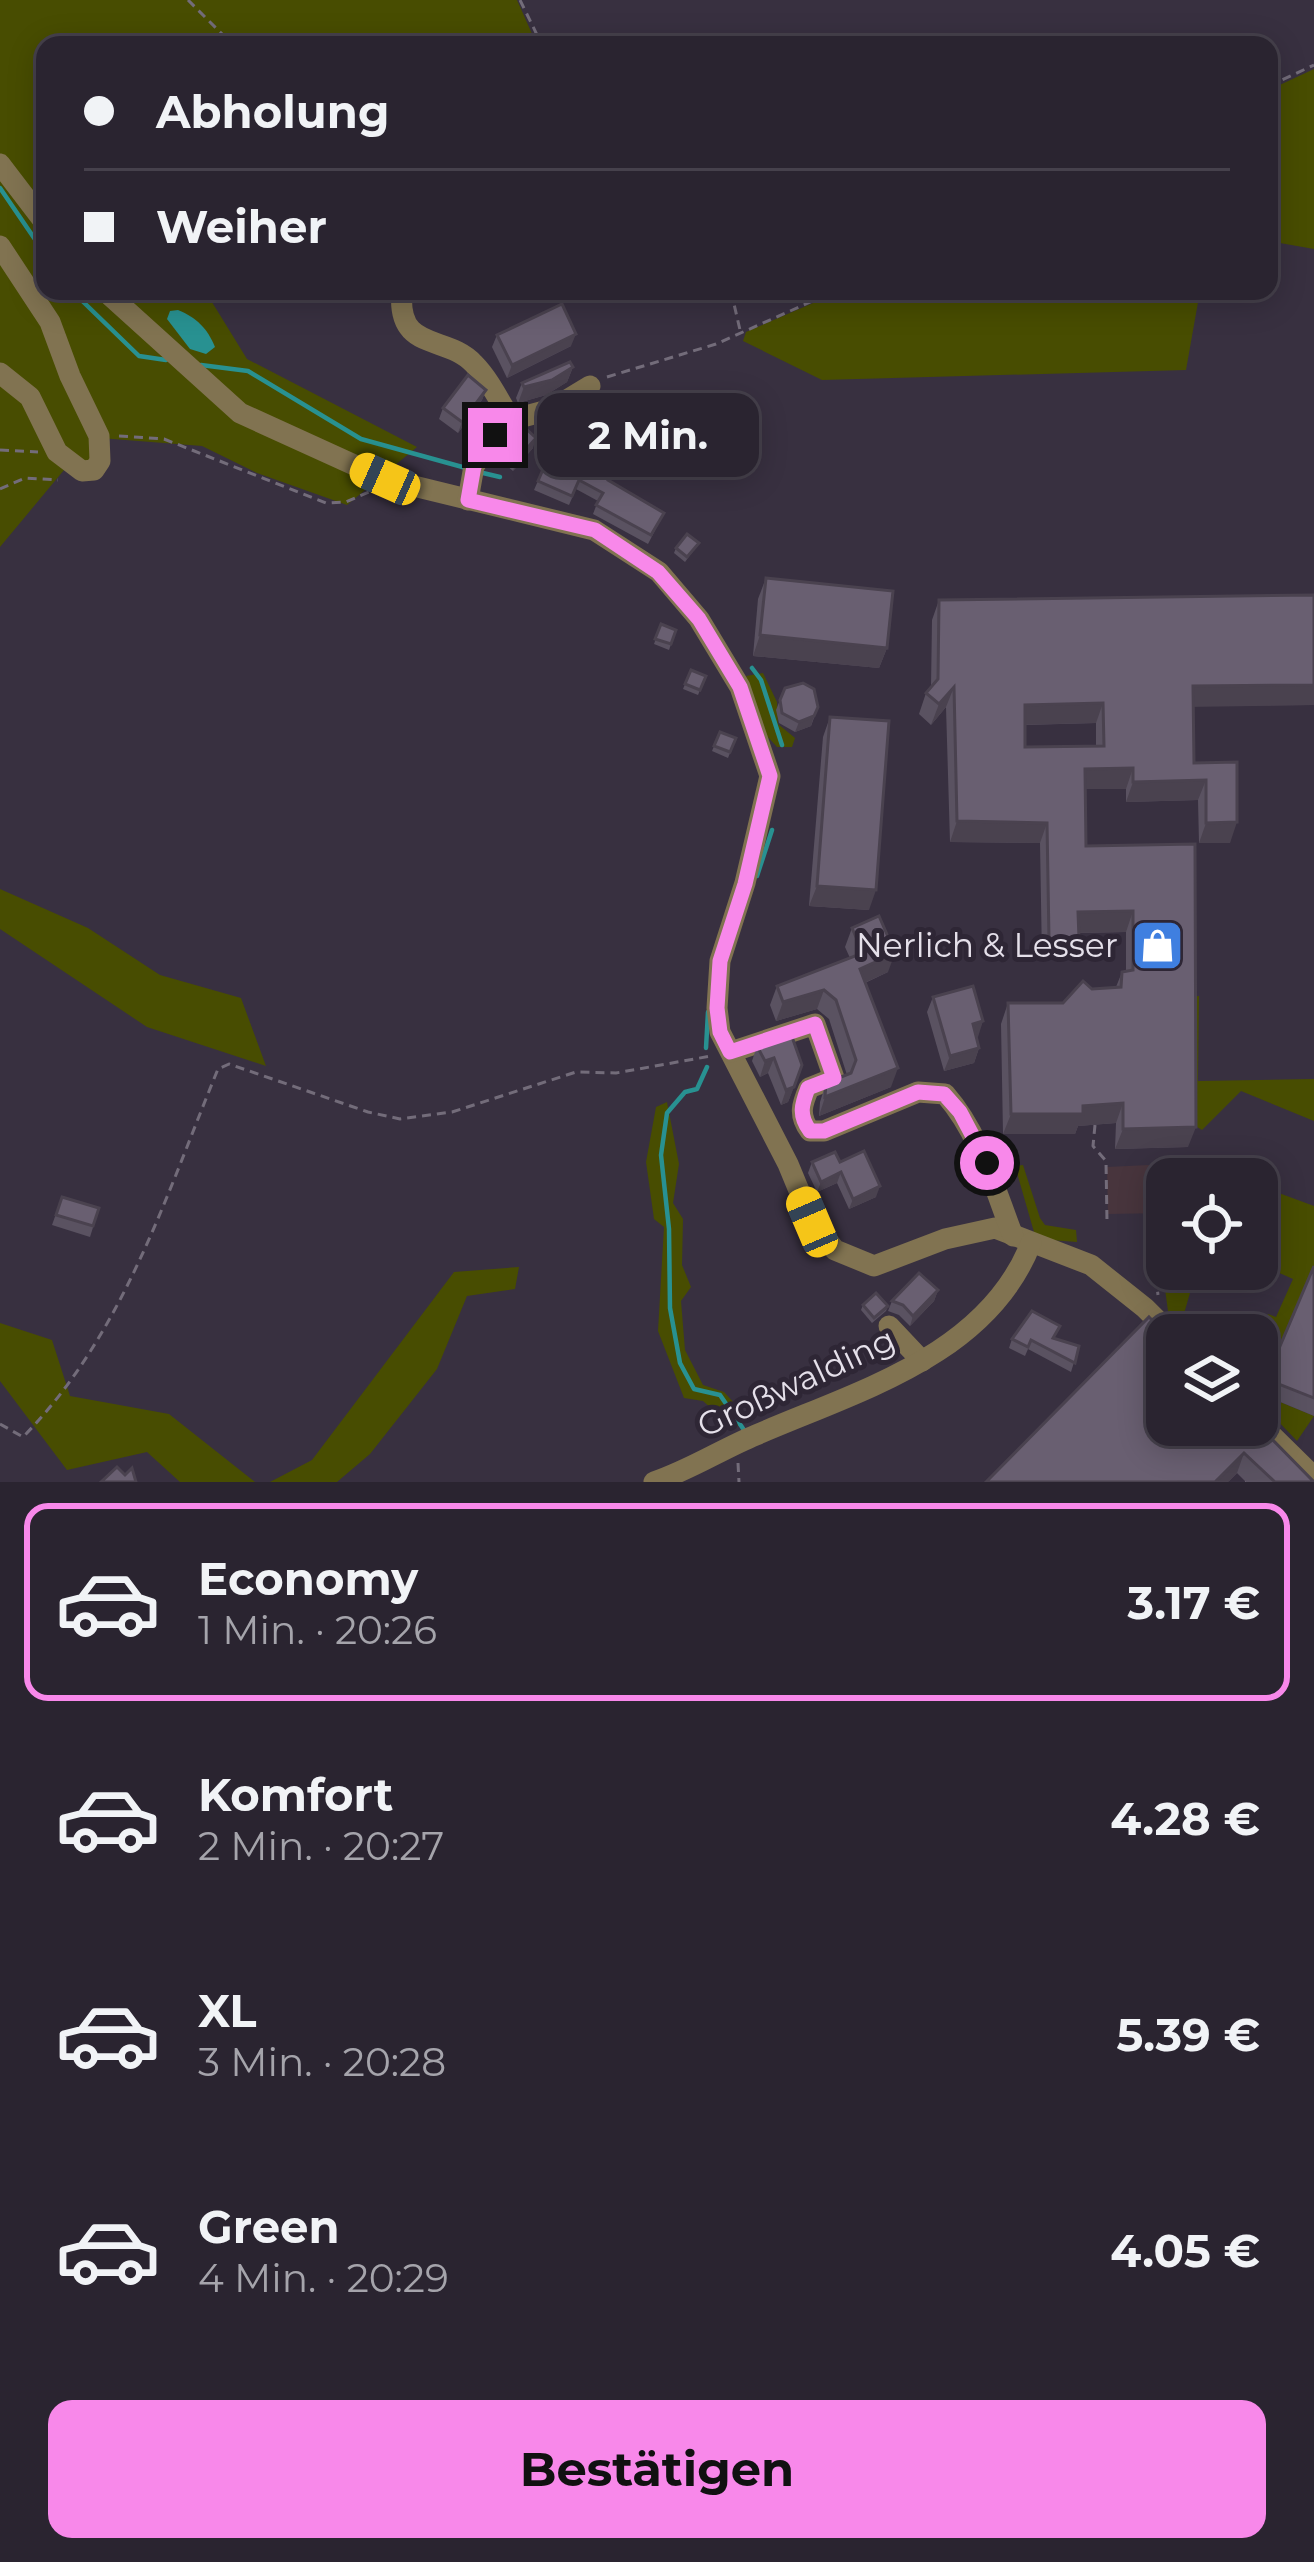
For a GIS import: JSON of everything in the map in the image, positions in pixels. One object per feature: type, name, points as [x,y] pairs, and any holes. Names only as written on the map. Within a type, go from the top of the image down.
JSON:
[{"type":"street","points":[[0,164],[36,211]]},
{"type":"street","points":[[0,246],[50,322],[99,436],[100,461],[94,470],[82,471],[58,452],[30,398],[0,373]]},
{"type":"street","points":[[115,300],[240,413],[385,479],[471,482],[595,530],[658,572],[687,605],[740,687],[770,776],[745,884],[720,961],[717,1008],[720,1032],[812,1222],[835,1250],[874,1266],[945,1239],[995,1228],[1090,1265],[1151,1314]]},
{"type":"street","points":[[401,300],[400,310],[419,339],[472,360],[511,420]]},
{"type":"street","points":[[471,482],[495,435],[511,420],[552,409],[590,386]]},
{"type":"street","points":[[730,1052],[815,1024],[834,1078],[808,1088],[801,1105],[802,1121],[810,1131],[824,1131],[918,1092],[944,1094],[960,1112],[1022,1240]]},
{"type":"street","name":"Großwalding","points":[[654,1482],[897,1376],[952,1341],[1018,1276],[1022,1240]]},
{"type":"street","points":[[890,1326],[922,1360]]},
{"type":"street","points":[[1278,1441],[1313,1475]]},
{"type":"path","points":[[188,0],[224,36]]},
{"type":"path","points":[[520,0],[538,36]]},
{"type":"path","points":[[1278,82],[1314,65]]},
{"type":"path","points":[[733,300],[742,331]]},
{"type":"path","points":[[590,386],[814,300]]},
{"type":"path","points":[[99,436],[164,439],[326,502],[346,502],[367,494],[385,479]]},
{"type":"path","points":[[0,450],[58,452]]},
{"type":"path","points":[[0,489],[26,478],[62,480],[82,471]]},
{"type":"path","points":[[0,1424],[23,1437],[84,1364],[123,1299],[218,1069],[229,1064],[400,1119],[452,1112],[576,1072],[616,1073],[730,1052]]},
{"type":"path","points":[[1095,1125],[1093,1146],[1106,1161],[1107,1221]]},
{"type":"shaded area","points":[[0,0],[517,0],[533,36],[36,36],[36,300],[211,300],[247,359],[417,447],[347,505],[257,473],[202,446],[100,438],[101,462],[69,464],[0,547]]},
{"type":"shaded area","points":[[1314,69],[1314,249],[1278,243],[1278,86]]},
{"type":"shaded area","points":[[820,300],[1198,300],[1186,370],[822,380],[743,341],[746,332]]},
{"type":"shaded area","points":[[178,310],[201,324],[215,347],[206,354],[190,349],[167,319],[170,311]]},
{"type":"shaded area","points":[[763,673],[777,702],[778,724],[795,738],[792,747],[777,747],[767,736],[746,676]]},
{"type":"shaded area","points":[[0,889],[88,928],[160,975],[241,998],[266,1066],[147,1027],[0,929]]},
{"type":"shaded area","points":[[1199,996],[1198,1081],[1314,1079],[1314,1121],[1241,1091],[1202,1130],[1189,1122],[1190,997]]},
{"type":"shaded area","points":[[667,1102],[679,1164],[673,1203],[683,1219],[682,1265],[691,1287],[681,1301],[685,1350],[703,1385],[724,1392],[747,1417],[734,1429],[703,1401],[684,1398],[658,1331],[664,1227],[654,1219],[646,1162],[656,1107]]},
{"type":"shaded area","points":[[1023,1165],[1040,1218],[1045,1225],[1076,1230],[1077,1242],[1036,1239],[1015,1166]]},
{"type":"shaded area","points":[[1146,1165],[1146,1213],[1108,1214],[1107,1167]]},
{"type":"shaded area","points":[[1278,1193],[1314,1206],[1314,1271],[1278,1355],[1277,1314],[1293,1279],[1278,1272]]},
{"type":"shaded area","points":[[519,1267],[515,1289],[467,1296],[437,1369],[370,1454],[337,1482],[270,1482],[312,1460],[454,1272]]},
{"type":"shaded area","points":[[1165,1290],[1191,1290],[1184,1314],[1168,1314]]},
{"type":"shaded area","points":[[0,1323],[52,1340],[70,1396],[169,1414],[255,1482],[180,1482],[147,1452],[67,1470],[0,1381]]},
{"type":"shaded area","points":[[1278,1401],[1314,1416],[1297,1441],[1278,1421]]},
{"type":"building","points":[[562,304],[576,334],[512,365],[497,335]]},
{"type":"building","points":[[570,362],[573,367],[552,380],[524,387],[522,383]]},
{"type":"building","points":[[468,375],[486,390],[462,422],[443,408]]},
{"type":"building","points":[[521,424],[536,438],[516,461],[501,448]]},
{"type":"building","points":[[551,451],[610,475],[608,480],[664,513],[651,535],[596,505],[603,493],[579,480],[572,496],[538,481]]},
{"type":"building","points":[[687,534],[699,543],[687,557],[676,548]]},
{"type":"building","points":[[766,578],[893,591],[887,648],[760,635]]},
{"type":"building","points":[[1314,595],[1314,685],[1193,686],[1194,763],[1237,762],[1237,822],[1206,823],[1206,780],[1133,782],[1133,768],[1085,769],[1086,846],[1195,844],[1196,1127],[1123,1129],[1123,1103],[1083,1106],[1083,1114],[1011,1114],[1008,1003],[1063,1003],[1083,981],[1092,989],[1121,987],[1122,972],[1133,970],[1133,911],[1078,912],[1079,938],[1049,939],[1047,823],[957,821],[954,687],[939,704],[926,693],[938,679],[939,600]],"holes":[[[1103,703],[1104,746],[1025,747],[1025,705]]]},
{"type":"building","points":[[661,624],[676,630],[671,644],[655,639]]},
{"type":"building","points":[[691,670],[706,676],[700,690],[685,684]]},
{"type":"building","points":[[803,683],[814,689],[818,707],[814,716],[799,722],[782,713],[780,700],[785,688]]},
{"type":"building","points":[[830,717],[889,721],[876,890],[817,886]]},
{"type":"building","points":[[720,732],[736,738],[730,752],[714,746]]},
{"type":"building","points":[[879,916],[895,953],[860,969],[898,1068],[825,1097],[826,1083],[851,1073],[856,1060],[836,1000],[824,990],[783,1002],[777,986],[863,953],[852,928]]},
{"type":"building","points":[[973,986],[983,1021],[973,1024],[979,1048],[950,1056],[933,997]]},
{"type":"building","points":[[791,1034],[802,1065],[794,1087],[786,1090],[774,1058],[765,1061],[757,1046]]},
{"type":"building","points":[[864,1151],[880,1186],[853,1199],[841,1172],[821,1182],[812,1162],[835,1152],[840,1162]]},
{"type":"building","points":[[62,1197],[99,1208],[93,1226],[56,1215]]},
{"type":"building","points":[[1314,1266],[1314,1398],[1278,1384],[1278,1351]]},
{"type":"building","points":[[919,1273],[938,1290],[913,1316],[892,1301]]},
{"type":"building","points":[[876,1293],[888,1306],[874,1318],[863,1305]]},
{"type":"building","points":[[1032,1311],[1060,1326],[1053,1338],[1079,1346],[1075,1363],[1031,1340],[1028,1347],[1012,1339]]},
{"type":"building","points":[[1146,1320],[1146,1446],[1278,1445],[1314,1482],[1275,1482],[1244,1453],[1215,1482],[986,1482]]},
{"type":"building","points":[[117,1467],[125,1475],[132,1468],[136,1482],[101,1482]]},
{"type":"waterway","points":[[0,188],[36,241]]},
{"type":"waterway","points":[[81,300],[139,356],[166,360]]},
{"type":"waterway","points":[[201,365],[248,371],[361,439],[466,468]]},
{"type":"waterway","points":[[483,473],[500,477]]},
{"type":"waterway","points":[[752,668],[761,680],[782,745]]},
{"type":"waterway","points":[[757,876],[772,830]]},
{"type":"waterway","points":[[706,1048],[708,1012]]},
{"type":"waterway","points":[[707,1067],[697,1089],[685,1092],[667,1113],[661,1155],[669,1229],[670,1308],[680,1363],[694,1389],[720,1395],[744,1430]]},
{"type":"place","name":"Nerlich & Lesser","points":[[1157,945]]},
{"type":"route","points":[[495,435],[474,466],[468,500],[595,530],[658,572],[699,619],[740,687],[758,730],[770,776],[745,884],[720,961],[717,1008],[720,1032],[730,1052],[815,1024],[834,1078],[808,1088],[801,1105],[802,1121],[810,1131],[824,1131],[918,1092],[944,1094],[960,1112],[987,1163]]}]
